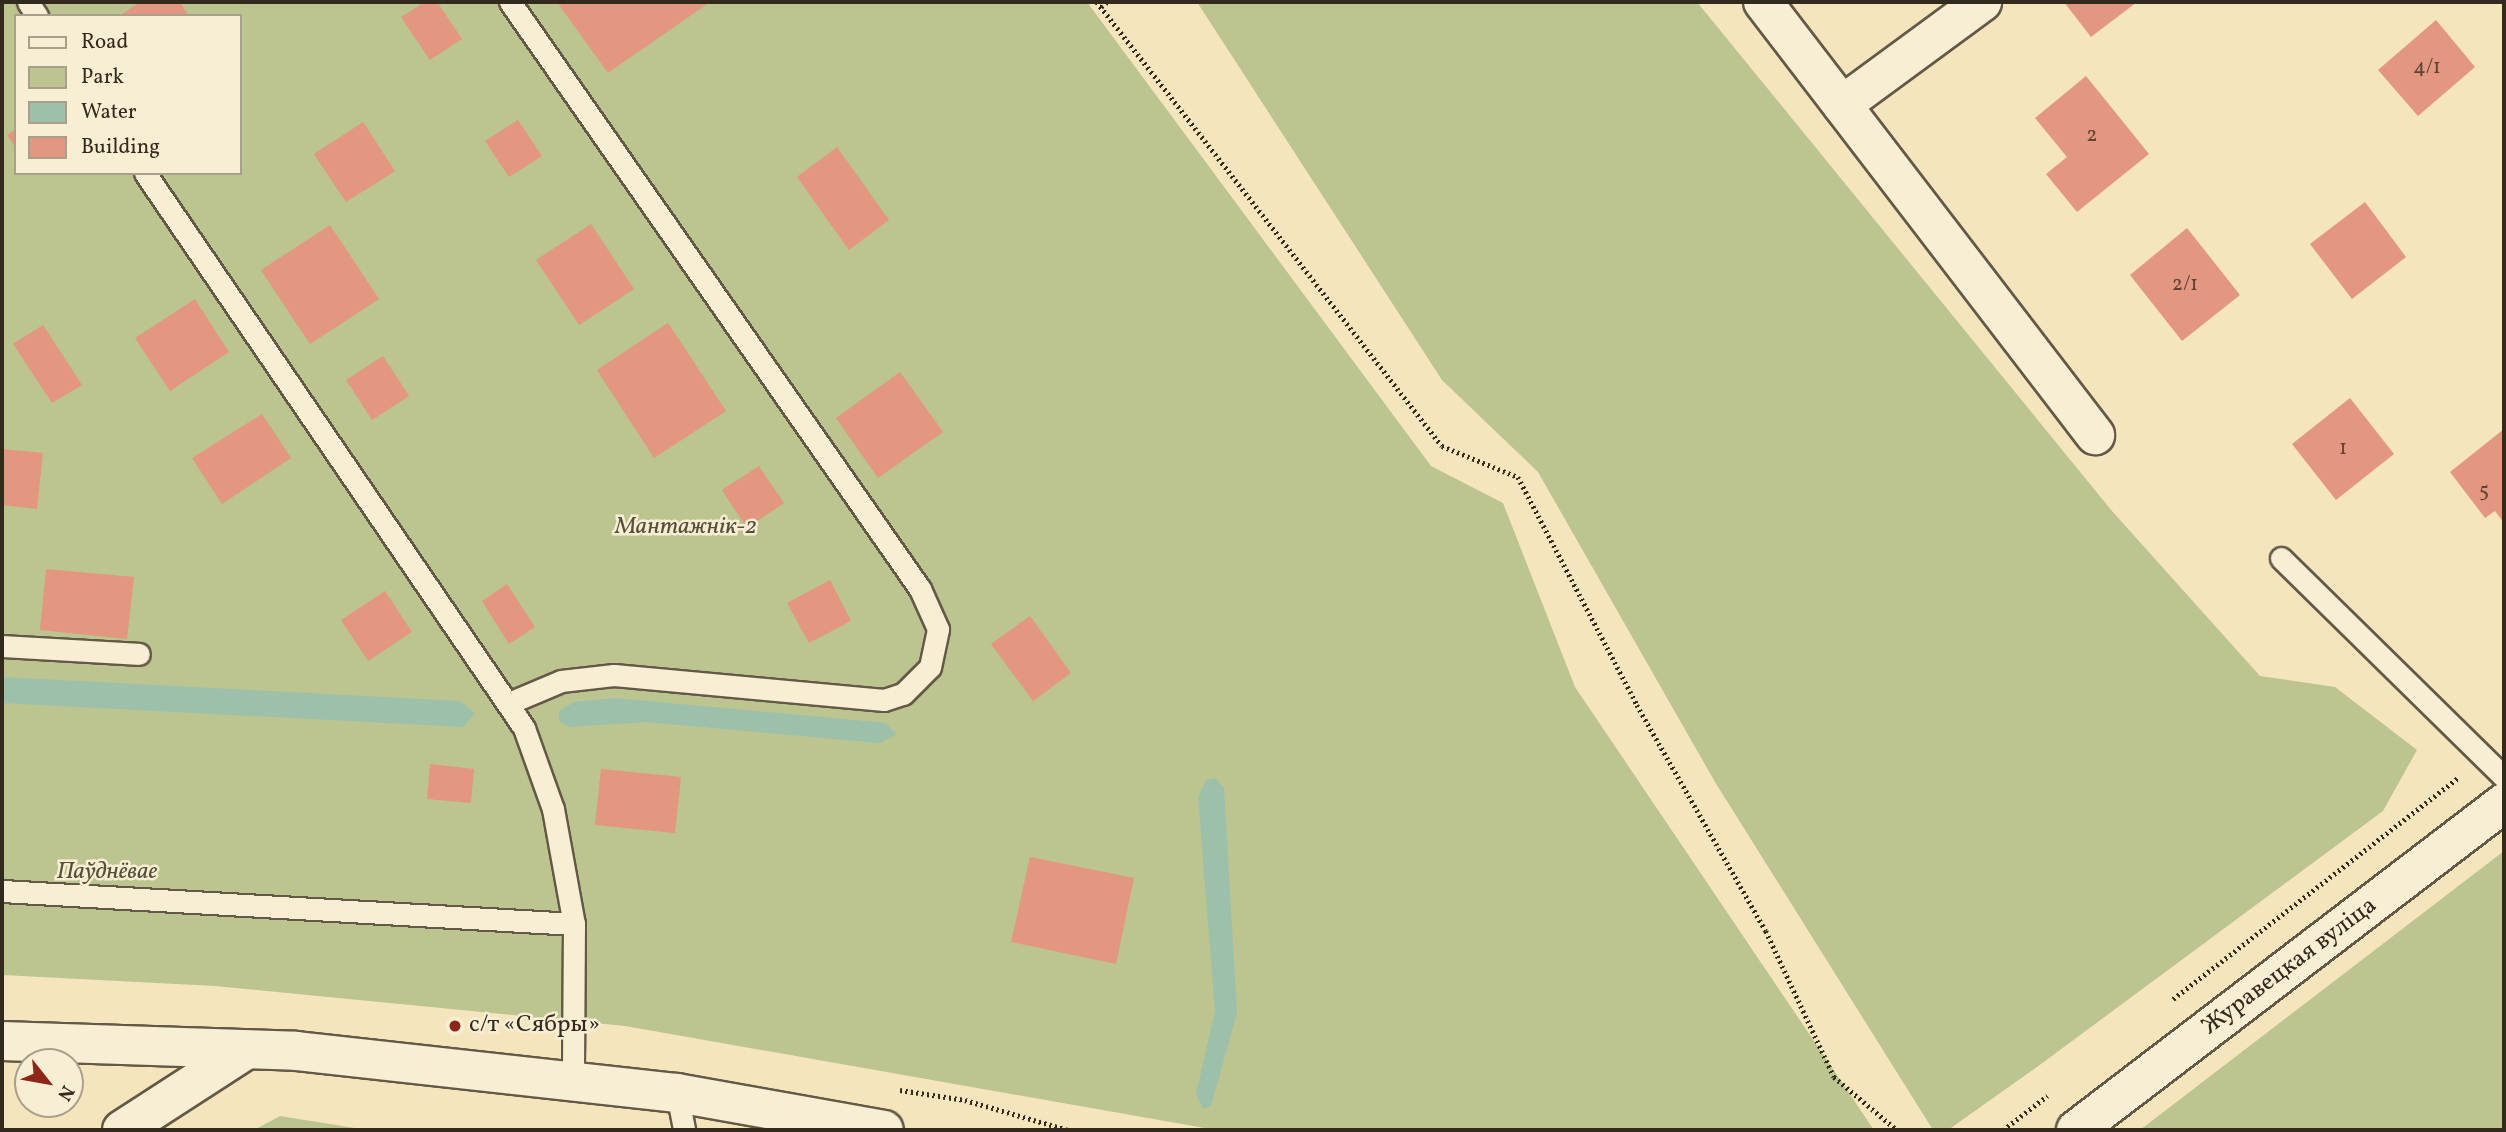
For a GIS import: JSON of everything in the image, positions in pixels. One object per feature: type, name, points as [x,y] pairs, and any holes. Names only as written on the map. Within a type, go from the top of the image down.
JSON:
[{"type":"street","points":[[1763,2],[2095,435]]},
{"type":"street","points":[[1842,105],[1982,2]]},
{"type":"street","name":"Журавецкая вуліца","points":[[2076,1130],[2504,803]]},
{"type":"street","points":[[2,1041],[244,1051],[573,1080],[677,1093],[884,1130]]},
{"type":"street","points":[[122,1130],[244,1051]]},
{"type":"lane","points":[[509,703],[561,681],[614,675],[884,700],[910,688],[930,667],[938,629],[920,589],[510,2]]},
{"type":"lane","points":[[146,175],[509,703],[544,780],[574,924],[573,1080]]},
{"type":"lane","points":[[2281,558],[2504,777]]},
{"type":"lane","points":[[2,646],[139,654]]},
{"type":"lane","points":[[2,891],[574,924]]},
{"type":"lane","points":[[677,1093],[684,1130]]},
{"type":"path","points":[[1097,2],[1443,446],[1518,477],[1637,705],[1766,931],[1834,1077],[1897,1130]]},
{"type":"path","points":[[1101,7],[1107,2]]},
{"type":"path","points":[[2167,1003],[2484,758]]},
{"type":"path","points":[[2003,1130],[2058,1088]]},
{"type":"green space","name":"Мантажнік-2","points":[[2,2],[1087,2],[1431,466],[1503,503],[1575,687],[1874,1130],[1216,1130],[625,1026],[215,986],[2,975]]},
{"type":"green space","points":[[1197,2],[1697,2],[2112,511],[2260,676],[2335,687],[2417,750],[2383,811],[1948,1130],[1933,1130],[1715,782],[1538,472],[1442,380]]},
{"type":"green space","points":[[2504,851],[2504,1130],[2140,1130]]},
{"type":"green space","points":[[280,1116],[367,1130],[254,1130]]},
{"type":"water","points":[[2,677],[460,701],[475,713],[463,727],[2,703]]},
{"type":"water","points":[[614,698],[886,723],[896,734],[880,743],[646,722],[569,727],[559,721],[559,711],[574,702]]},
{"type":"water","points":[[1215,778],[1224,788],[1237,1013],[1211,1106],[1203,1109],[1196,1094],[1215,1011],[1198,797],[1206,780]]},
{"type":"building","points":[[140,2],[180,2],[188,14],[122,14]]},
{"type":"building","points":[[425,2],[437,2],[462,39],[430,60],[401,17]]},
{"type":"building","points":[[557,2],[710,2],[608,73]]},
{"type":"building","points":[[2064,2],[2137,2],[2091,37]]},
{"type":"building","points":[[2436,20],[2475,67],[2418,116],[2378,70]]},
{"type":"building","points":[[2086,76],[2149,154],[2077,212],[2046,174],[2067,157],[2035,118]]},
{"type":"building","points":[[518,120],[542,156],[509,177],[485,141]]},
{"type":"building","points":[[363,122],[395,171],[346,202],[314,154]]},
{"type":"building","points":[[14,130],[14,145],[7,135]]},
{"type":"building","points":[[837,147],[889,220],[849,250],[797,177]]},
{"type":"building","points":[[2365,202],[2406,257],[2352,299],[2310,244]]},
{"type":"building","points":[[591,224],[634,289],[579,325],[536,260]]},
{"type":"building","points":[[330,225],[379,299],[310,344],[261,270]]},
{"type":"building","points":[[2187,228],[2240,295],[2182,341],[2130,275]]},
{"type":"building","points":[[195,299],[229,352],[170,391],[135,338]]},
{"type":"building","points":[[668,323],[726,411],[654,458],[597,370]]},
{"type":"building","points":[[43,325],[82,385],[52,403],[13,344]]},
{"type":"building","points":[[383,356],[409,396],[372,420],[346,380]]},
{"type":"building","points":[[900,372],[943,432],[878,478],[836,418]]},
{"type":"building","points":[[2350,398],[2394,454],[2336,500],[2292,444]]},
{"type":"building","points":[[262,414],[291,458],[222,504],[192,458]]},
{"type":"building","points":[[2504,429],[2504,523],[2495,511],[2485,518],[2450,472]]},
{"type":"building","points":[[2,449],[43,453],[37,509],[2,505]]},
{"type":"building","points":[[759,466],[784,503],[747,528],[722,490]]},
{"type":"building","points":[[46,569],[134,577],[127,639],[40,630]]},
{"type":"building","points":[[830,580],[851,621],[809,643],[787,603]]},
{"type":"building","points":[[507,584],[535,627],[509,644],[482,601]]},
{"type":"building","points":[[385,591],[412,632],[368,661],[341,620]]},
{"type":"building","points":[[1030,616],[1071,673],[1033,701],[991,644]]},
{"type":"building","points":[[430,764],[474,769],[471,803],[427,799]]},
{"type":"building","points":[[601,769],[681,777],[675,833],[595,825]]},
{"type":"building","points":[[1030,857],[1134,878],[1116,964],[1011,942]]},
{"type":"place","name":"с/т «Сябры»","points":[[455,1026]]},
{"type":"park label","name":"Паўднёвае","points":[[107,873]]}]
